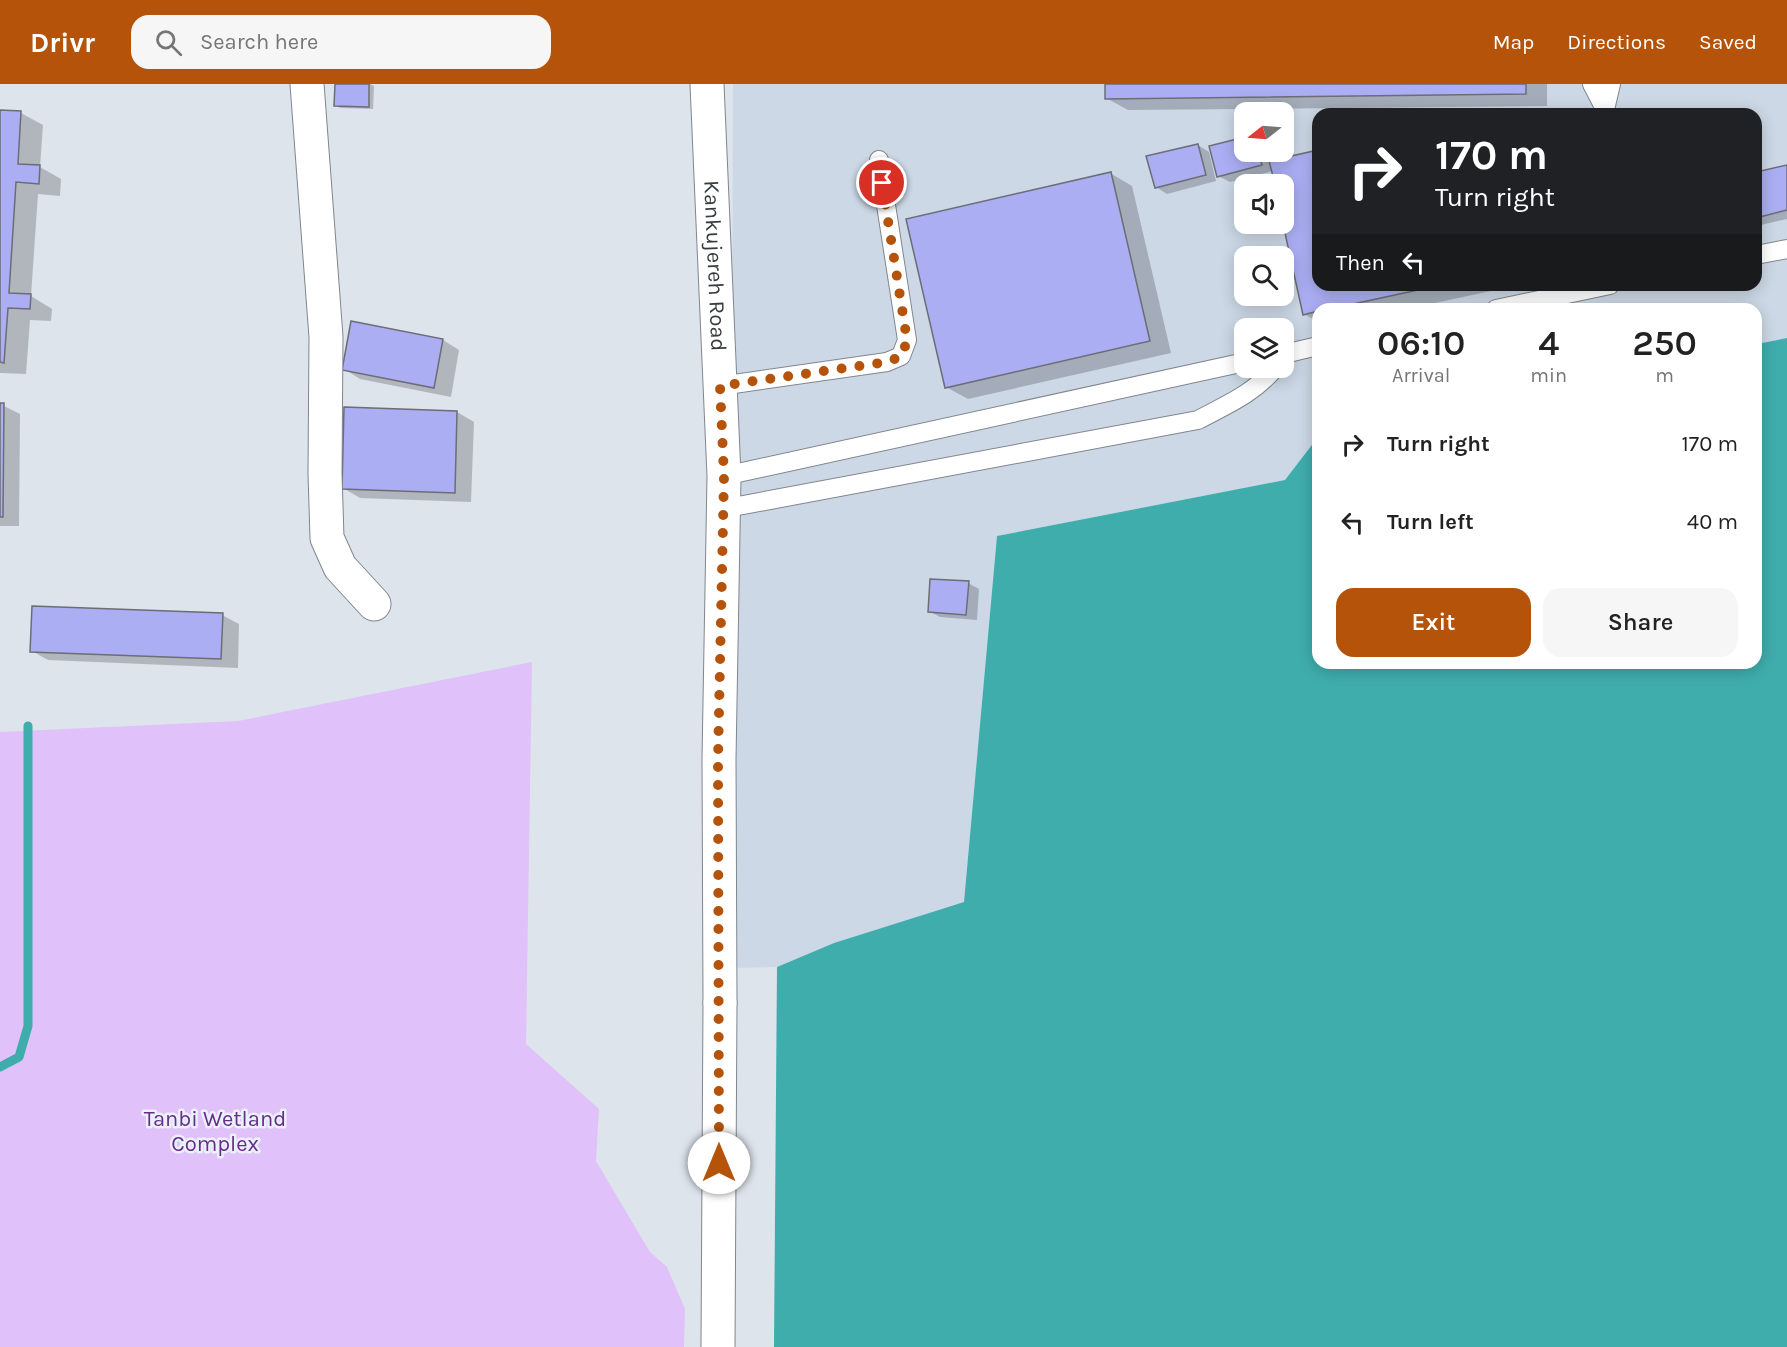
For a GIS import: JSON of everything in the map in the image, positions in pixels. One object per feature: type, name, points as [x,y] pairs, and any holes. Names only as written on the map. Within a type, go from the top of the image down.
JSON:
[{"type":"street","points":[[307,84],[326,338],[327,538],[340,567],[374,603]]},
{"type":"street","name":"Kankujereh Road","points":[[707,84],[724,476],[718,759],[720,1002],[718,1347]]},
{"type":"lane","points":[[1592,84],[1603,108]]},
{"type":"lane","points":[[1605,108],[1611,84]]},
{"type":"lane","points":[[720,386],[887,362],[902,356],[907,340],[879,160]]},
{"type":"lane","points":[[1762,254],[1787,249]]},
{"type":"lane","points":[[1524,303],[1580,291]]},
{"type":"lane","points":[[1294,352],[1312,347]]},
{"type":"lane","points":[[724,476],[1234,364]]},
{"type":"lane","points":[[722,509],[1198,420],[1235,401],[1266,378]]},
{"type":"shaded area","points":[[733,84],[1787,84],[1787,338],[1762,343],[1762,303],[1312,303],[1312,445],[1285,480],[997,536],[964,902],[834,943],[777,967],[730,968]]},
{"type":"green space","name":"Tanbi Wetland Complex","points":[[532,662],[526,1044],[599,1109],[596,1161],[650,1252],[667,1267],[685,1309],[684,1347],[0,1347],[0,732],[238,721]]},
{"type":"water","points":[[1787,338],[1787,1347],[774,1347],[777,967],[834,943],[964,902],[997,536],[1285,480],[1312,445],[1312,669],[1762,669],[1762,343]]},
{"type":"building","points":[[335,84],[369,84],[369,107],[334,106]]},
{"type":"building","points":[[1105,84],[1526,84],[1526,94],[1105,99]]},
{"type":"building","points":[[0,110],[21,111],[18,164],[40,165],[39,184],[16,182],[9,293],[31,294],[30,309],[8,308],[4,363],[0,362]]},
{"type":"building","points":[[1234,140],[1234,162],[1261,162],[1262,165],[1217,177],[1209,146]]},
{"type":"building","points":[[1198,144],[1206,175],[1155,188],[1146,156]]},
{"type":"building","points":[[1312,151],[1312,291],[1413,291],[1358,303],[1312,303],[1312,313],[1303,315],[1294,274],[1294,246],[1288,246],[1285,234],[1294,234],[1294,174],[1272,174],[1269,162],[1294,162],[1294,155]]},
{"type":"building","points":[[1787,165],[1787,210],[1762,216],[1762,171]]},
{"type":"building","points":[[1111,172],[1150,341],[945,388],[906,219]]},
{"type":"building","points":[[351,321],[443,339],[434,388],[342,370]]},
{"type":"building","points":[[0,403],[4,403],[3,517],[0,517]]},
{"type":"building","points":[[344,407],[457,411],[455,493],[342,489]]},
{"type":"building","points":[[930,579],[969,581],[966,615],[928,612]]},
{"type":"building","points":[[32,606],[223,613],[221,659],[30,652]]},
{"type":"waterway","points":[[0,1067],[19,1057],[28,1026],[28,726]]},
{"type":"route","points":[[719,1163],[718,759],[724,476],[720,386],[887,362],[902,356],[907,340],[882,183]]}]
